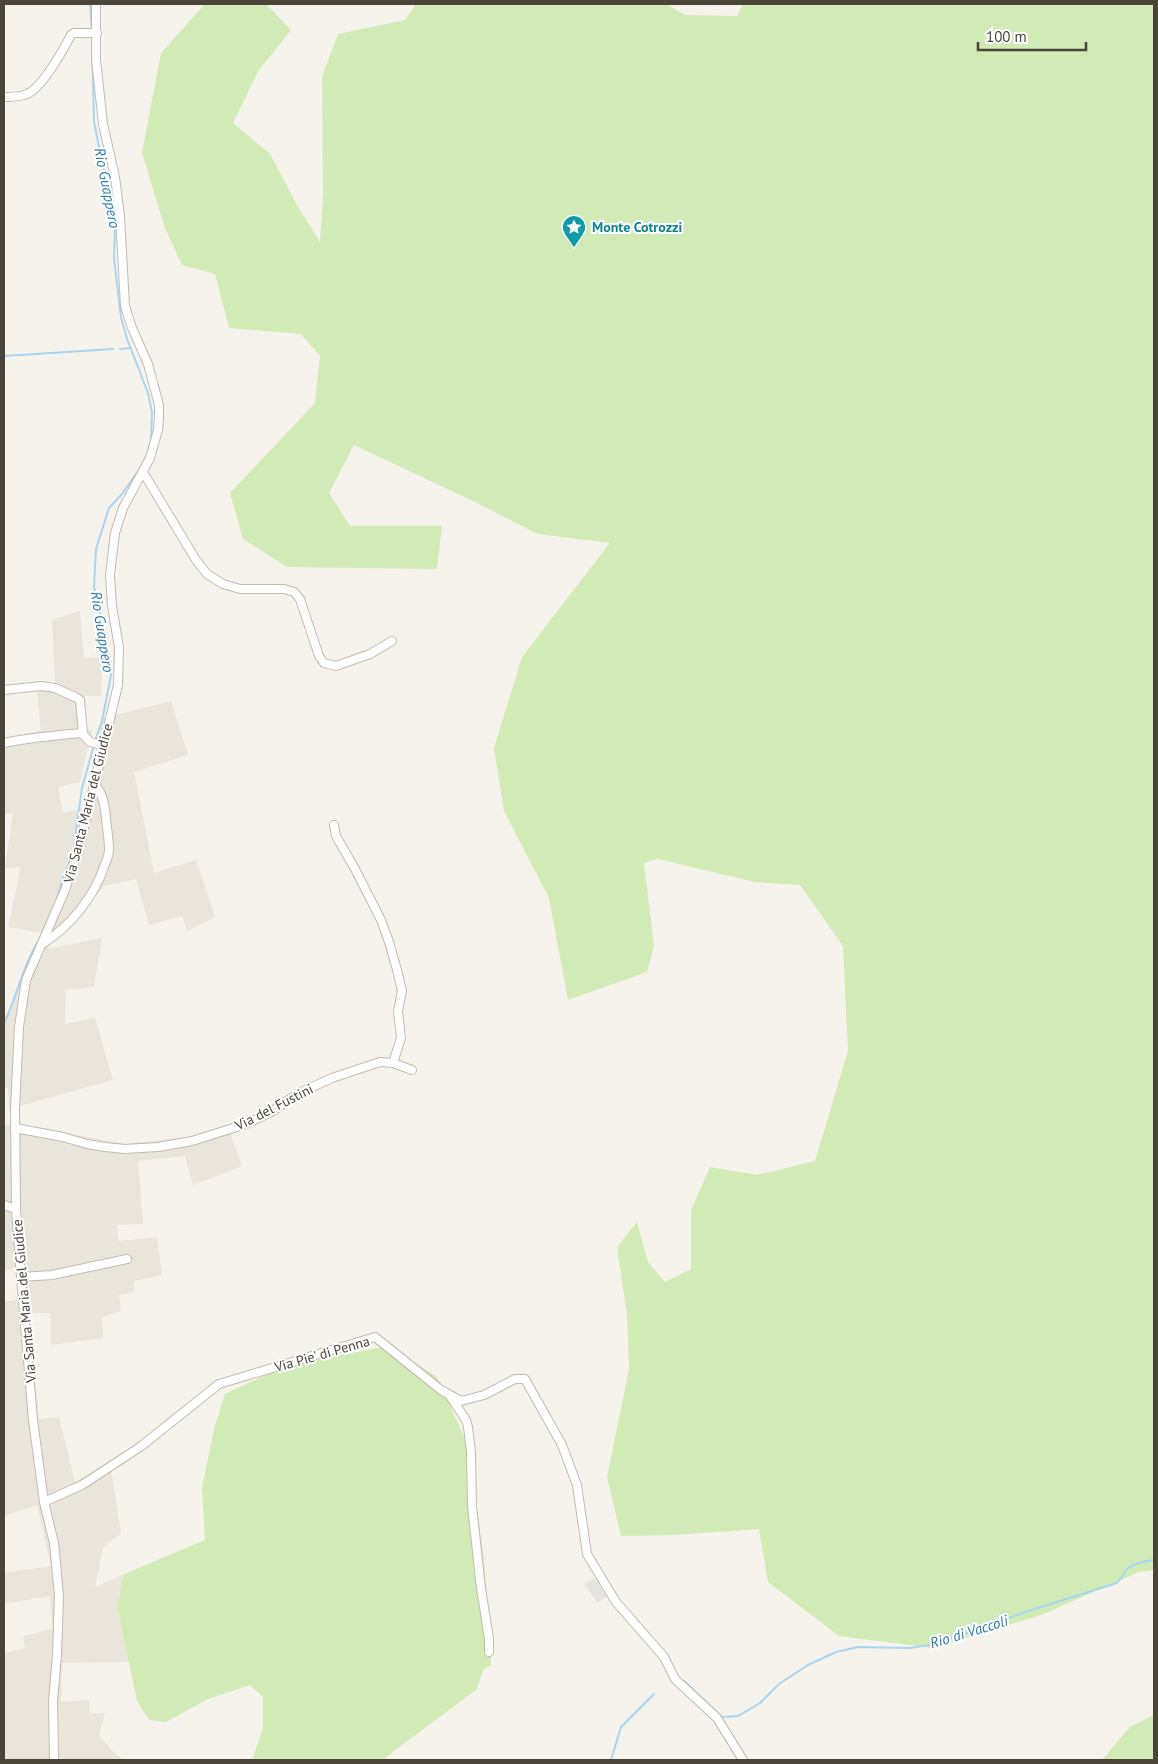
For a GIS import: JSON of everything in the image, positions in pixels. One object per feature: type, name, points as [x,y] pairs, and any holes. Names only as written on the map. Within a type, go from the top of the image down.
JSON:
[{"type":"street","name":"Via Santa Maria del Giudice","points":[[54,1760],[53,1701],[59,1596],[54,1543],[44,1502],[33,1420],[16,1209],[15,1128],[19,1027],[26,980],[65,890],[80,844],[101,745],[118,685],[119,648],[112,606],[110,575],[115,533],[122,508],[150,458],[158,430],[159,405],[148,364],[132,328],[126,306],[120,216],[115,177],[104,124],[93,33],[96,4]]},
{"type":"street","points":[[4,97],[28,94],[52,68],[71,35],[74,33],[93,33]]},
{"type":"street","points":[[143,472],[196,560],[207,574],[223,584],[240,589],[284,589],[294,592],[300,599],[319,656],[324,664],[336,666],[370,654],[392,641]]},
{"type":"street","points":[[4,690],[41,686],[55,688],[77,698],[80,700],[83,734],[90,742],[101,745]]},
{"type":"street","points":[[4,743],[30,737],[45,738],[83,734]]},
{"type":"street","points":[[42,944],[67,925],[96,889],[101,878],[109,851],[104,806],[100,789],[94,784]]},
{"type":"street","points":[[334,825],[336,836],[355,868],[381,920],[397,970],[402,991],[398,1011],[401,1038],[393,1063]]},
{"type":"street","name":"Via del Fustini","points":[[15,1128],[105,1147],[144,1148],[222,1133],[271,1112],[300,1093],[332,1078],[380,1062],[393,1063],[412,1070]]},
{"type":"street","points":[[4,1205],[16,1209]]},
{"type":"street","points":[[21,1277],[52,1275],[127,1259]]},
{"type":"street","name":"Via Pie' di Penna","points":[[44,1502],[82,1485],[140,1447],[219,1384],[374,1336],[441,1390],[462,1401],[484,1395],[515,1379],[524,1379],[562,1445],[577,1485],[587,1554],[616,1602],[664,1657],[675,1679],[717,1718],[743,1760]]},
{"type":"street","points":[[448,1394],[466,1420],[468,1427],[471,1452],[472,1506],[489,1639],[489,1652]]},
{"type":"shaded area","points":[[80,611],[84,658],[103,657],[101,696],[84,696],[86,728],[92,731],[80,782],[58,787],[63,813],[84,808],[103,718],[171,701],[188,755],[134,772],[154,873],[196,860],[215,917],[187,931],[182,916],[149,925],[136,879],[104,886],[51,943],[48,949],[102,938],[94,987],[66,990],[65,1024],[95,1018],[113,1080],[9,1109],[8,1088],[4,1088],[4,1025],[19,984],[43,933],[8,927],[21,867],[5,868],[13,813],[4,814],[4,741],[41,730],[36,682],[55,683],[52,620]]},
{"type":"shaded area","points":[[227,1124],[242,1166],[193,1185],[185,1156],[138,1161],[143,1224],[117,1225],[119,1241],[157,1237],[162,1275],[134,1281],[134,1292],[119,1295],[121,1311],[102,1317],[103,1338],[51,1345],[50,1313],[28,1313],[39,1419],[59,1417],[75,1482],[110,1462],[121,1533],[103,1548],[95,1587],[124,1574],[117,1606],[129,1662],[62,1663],[61,1702],[89,1700],[90,1713],[105,1713],[99,1735],[111,1750],[123,1760],[4,1760],[4,1653],[25,1648],[23,1636],[52,1629],[50,1596],[4,1604],[4,1573],[51,1566],[37,1505],[4,1516],[4,1302],[20,1299],[17,1267],[4,1271],[4,1125],[20,1125],[126,1144],[197,1136]]},
{"type":"shaded area","points":[[595,1578],[607,1597],[597,1603],[585,1584]]},
{"type":"green space","points":[[205,4],[266,4],[291,30],[259,70],[233,123],[270,154],[297,205],[320,242],[323,194],[322,77],[338,34],[405,20],[416,4],[666,4],[685,15],[737,16],[743,4],[1154,4],[1154,1570],[1139,1572],[1041,1615],[933,1648],[839,1636],[768,1582],[759,1529],[675,1535],[621,1536],[607,1477],[629,1369],[627,1315],[617,1247],[637,1222],[648,1262],[665,1282],[691,1269],[691,1210],[710,1167],[757,1175],[815,1161],[848,1051],[843,946],[800,885],[755,882],[658,859],[644,863],[654,946],[647,972],[568,1000],[549,898],[504,811],[494,748],[522,657],[610,543],[538,534],[354,445],[329,493],[350,526],[442,526],[437,569],[287,567],[243,539],[230,493],[315,403],[320,356],[301,334],[229,328],[215,274],[182,265],[165,228],[142,153],[161,53]]},
{"type":"green space","points":[[388,1346],[437,1377],[469,1448],[484,1560],[491,1640],[491,1665],[483,1670],[477,1689],[382,1760],[252,1760],[263,1729],[263,1697],[250,1685],[208,1699],[166,1722],[149,1720],[137,1701],[117,1606],[124,1574],[205,1540],[202,1488],[214,1429],[225,1394],[285,1366]]},
{"type":"green space","points":[[1154,1715],[1154,1760],[1102,1760],[1130,1727]]},
{"type":"waterway","name":"Rio Guappero","points":[[90,4],[92,31]]},
{"type":"waterway","name":"Rio Guappero","points":[[92,36],[94,122],[115,226],[114,259],[121,317],[127,339],[148,393],[152,413],[151,440],[146,457],[142,466],[122,494],[109,508],[96,549],[94,587],[106,636],[111,675],[102,721],[95,741]]},
{"type":"waterway","points":[[120,349],[131,348]]},
{"type":"waterway","points":[[4,356],[113,349]]},
{"type":"waterway","name":"Rio Guappero","points":[[57,898],[73,853],[82,788],[94,745]]},
{"type":"waterway","name":"Rio Guappero","points":[[4,1023],[25,968],[41,937]]},
{"type":"waterway","name":"Rio di Vaccoli","points":[[684,1681],[722,1717],[738,1716],[760,1703],[779,1684],[808,1665],[836,1652],[858,1647],[910,1648],[936,1644],[1025,1612],[1117,1583],[1127,1569],[1133,1565],[1154,1560]]},
{"type":"waterway","name":"Rio di Vaccoli","points":[[611,1760],[621,1727],[654,1694]]},
{"type":"place","name":"Monte Cotrozzi","points":[[574,248]]}]
